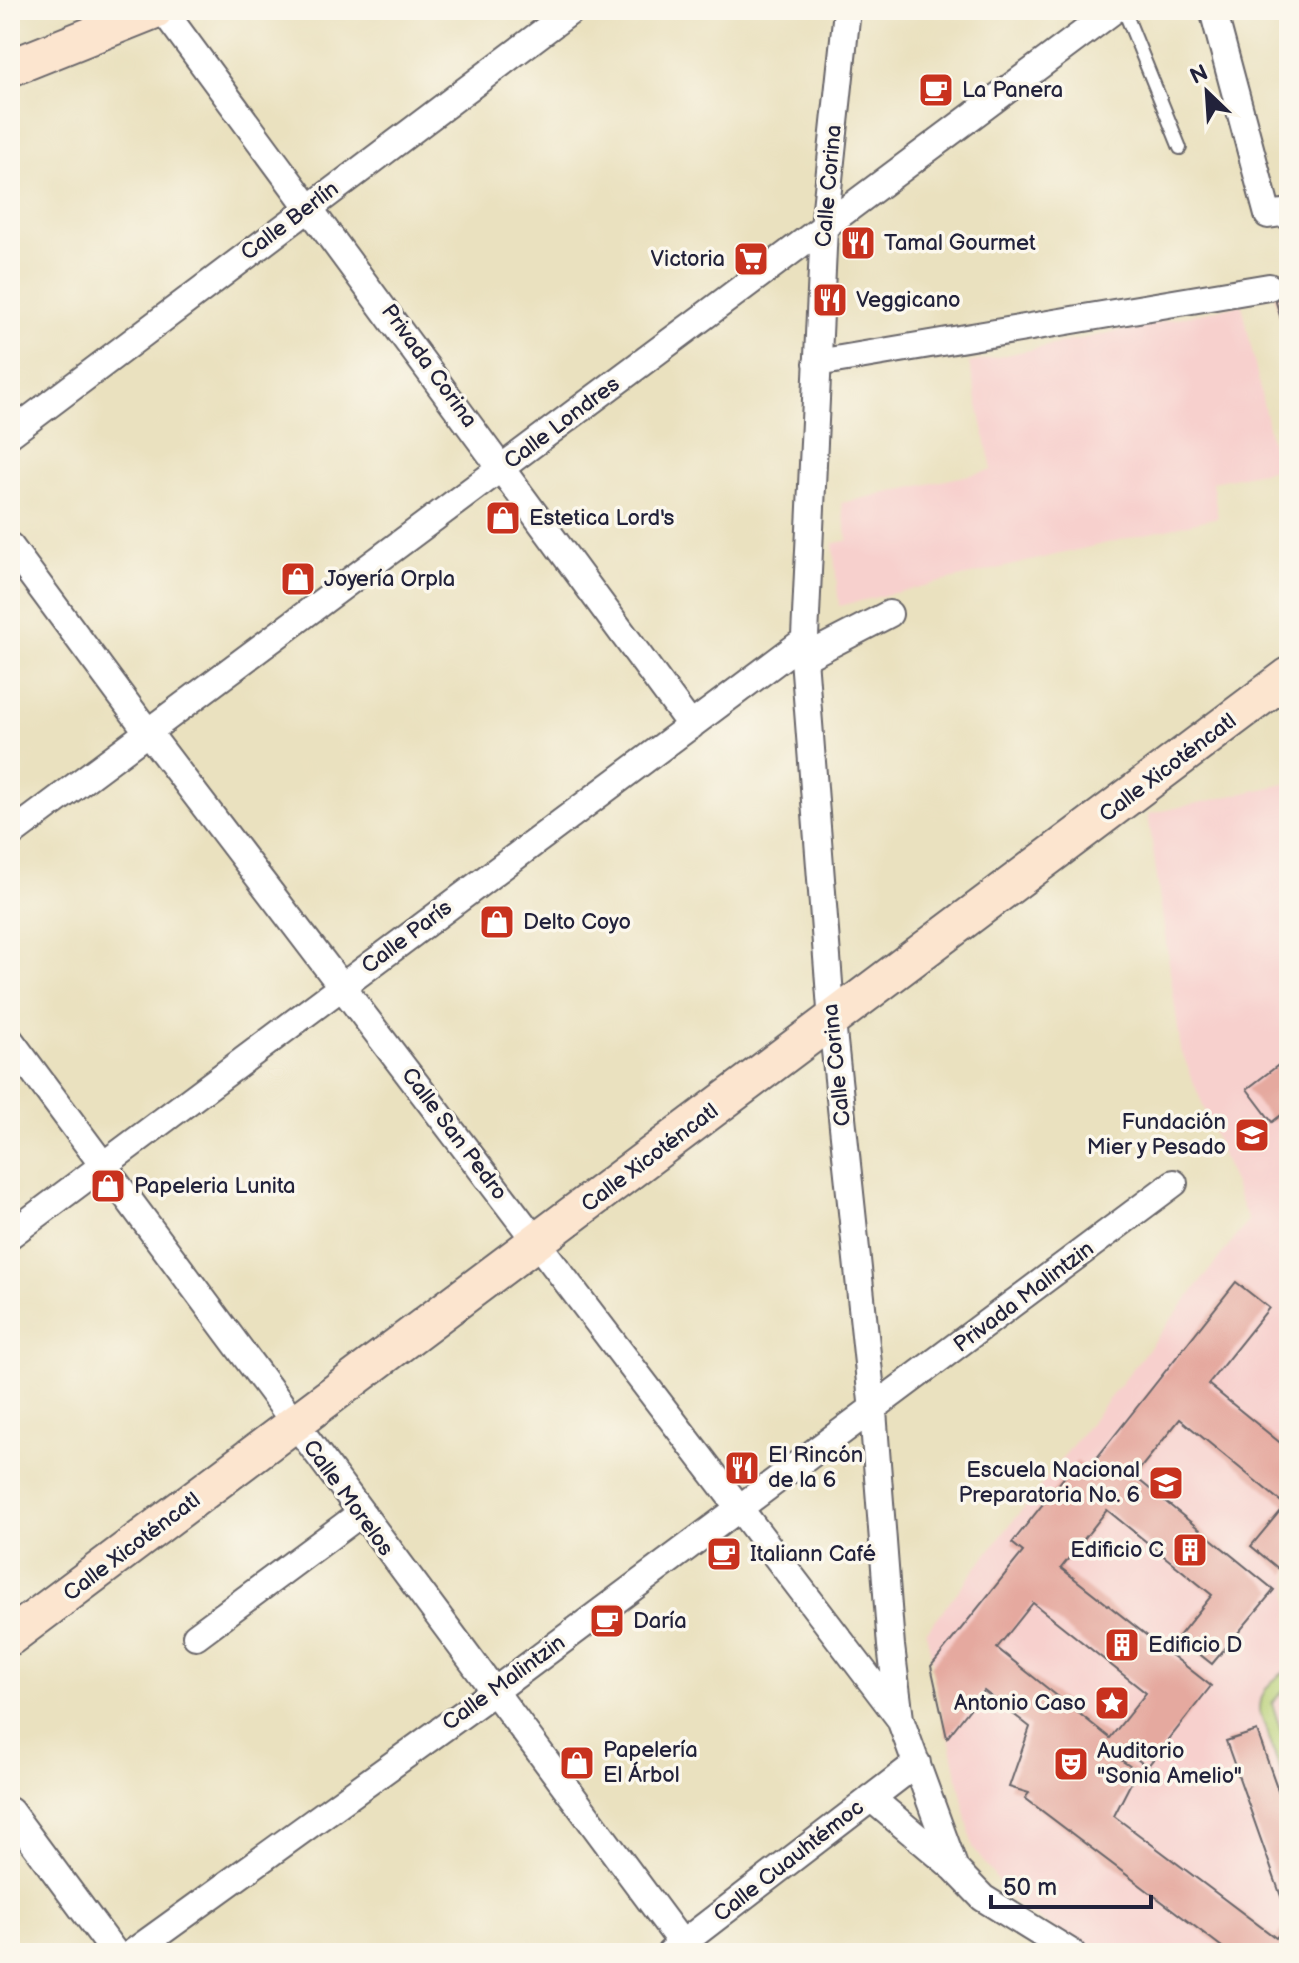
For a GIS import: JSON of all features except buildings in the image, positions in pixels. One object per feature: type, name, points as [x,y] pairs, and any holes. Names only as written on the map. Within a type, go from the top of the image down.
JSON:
[{"type":"street","points":[[10,68],[155,10]]},
{"type":"street","name":"Privada Corina","points":[[163,10],[504,467],[691,726]]},
{"type":"street","name":"Calle Berlín","points":[[10,434],[572,10]]},
{"type":"street","name":"Calle Corina","points":[[847,10],[824,227],[830,361],[804,649],[832,1022],[873,1411],[891,1646],[900,1719],[917,1763]]},
{"type":"street","name":"Calle Londres","points":[[10,835],[1114,10]]},
{"type":"street","points":[[1213,10],[1268,215],[1289,212]]},
{"type":"street","points":[[830,361],[1269,287]]},
{"type":"street","name":"Calle San Pedro","points":[[10,546],[147,731],[900,1719]]},
{"type":"street","name":"Calle París","points":[[10,1235],[691,726],[804,649],[889,614]]},
{"type":"street","name":"Calle Xicoténcatl","points":[[10,1637],[295,1426],[1289,676]]},
{"type":"street","name":"Calle Morelos","points":[[10,1040],[680,1950]]},
{"type":"street","name":"Privada Malintzin","points":[[873,1411],[1174,1183]]},
{"type":"street","name":"Calle Malintzin","points":[[132,1953],[492,1693],[873,1411]]},
{"type":"street","points":[[196,1636],[360,1514]]},
{"type":"street","points":[[917,1763],[955,1869],[983,1898],[1072,1953]]},
{"type":"street","name":"Calle Cuauhtémoc","points":[[680,1950],[917,1763]]},
{"type":"street","name":"Calle Cuauhtémoc","points":[[871,1798],[955,1869]]},
{"type":"street","points":[[10,1811],[115,1953]]},
{"type":"lane","points":[[1124,10],[1180,148]]},
{"type":"shaded area","points":[[1242,304],[1277,469],[1212,482],[1218,517],[839,606],[833,544],[848,540],[841,503],[992,470],[969,363]]},
{"type":"shaded area","name":"Escuela Nacional Preparatoria No. 6","points":[[1289,783],[1289,1953],[1095,1953],[1017,1907],[973,1848],[926,1632],[1248,1221],[1181,1050],[1148,814]]},
{"type":"green space","points":[[1289,1669],[1289,1684],[1272,1703],[1289,1757],[1289,1795],[1260,1712],[1260,1704],[1268,1686]]},
{"type":"place","name":"La Panera","points":[[936,90]]},
{"type":"place","name":"Tamal Gourmet","points":[[858,243]]},
{"type":"place","name":"Victoria","points":[[751,259]]},
{"type":"place","name":"Veggicano","points":[[830,300]]},
{"type":"place","name":"Estetica Lord's","points":[[503,518]]},
{"type":"place","name":"Joyería Orpla","points":[[298,579]]},
{"type":"place","name":"Delto Coyo","points":[[497,922]]},
{"type":"place","name":"Fundación Mier y Pesado","points":[[1252,1135]]},
{"type":"place","name":"Papeleria Lunita","points":[[108,1186]]},
{"type":"place","name":"El Rincón de la 6","points":[[742,1468]]},
{"type":"place","name":"Escuela Nacional Preparatoria No. 6","points":[[1166,1483]]},
{"type":"place","name":"Edificio C","points":[[1190,1550]]},
{"type":"place","name":"Italiann Café","points":[[724,1554]]},
{"type":"place","name":"Daría","points":[[607,1621]]},
{"type":"place","name":"Edificio D","points":[[1122,1645]]},
{"type":"place","name":"Antonio Caso","points":[[1112,1703]]},
{"type":"place","name":"Papelería El Árbol","points":[[577,1763]]},
{"type":"place","name":"Auditorio \"Sonia Amelio\"","points":[[1071,1764]]}]
